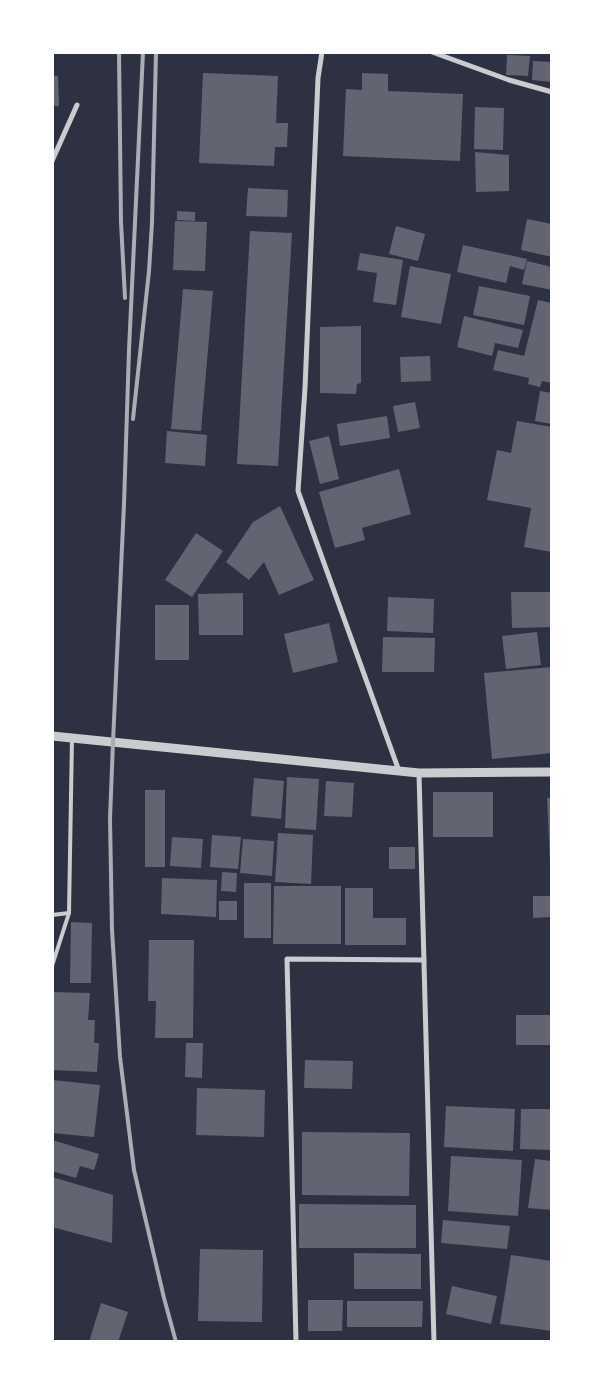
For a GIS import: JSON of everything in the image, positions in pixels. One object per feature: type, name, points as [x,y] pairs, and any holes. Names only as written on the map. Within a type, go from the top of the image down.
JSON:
[{"type":"street","points":[[322,52],[318,78],[306,379],[298,491],[399,771]]},
{"type":"street","points":[[432,52],[509,80],[552,92]]},
{"type":"street","points":[[52,161],[77,105]]},
{"type":"street","points":[[52,736],[419,773],[552,772]]},
{"type":"street","points":[[419,773],[434,1342]]},
{"type":"street","points":[[296,1342],[288,959],[424,960]]},
{"type":"lane","points":[[52,966],[69,913],[72,738]]},
{"type":"lane","points":[[52,915],[69,913]]},
{"type":"building","points":[[507,55],[530,56],[528,76],[506,75]]},
{"type":"building","points":[[533,61],[552,62],[552,82],[532,80]]},
{"type":"building","points":[[203,73],[278,76],[276,123],[288,123],[287,147],[275,147],[274,166],[199,163]]},
{"type":"building","points":[[362,73],[388,74],[388,91],[463,94],[460,161],[343,156],[346,89],[362,90]]},
{"type":"building","points":[[52,76],[58,76],[59,106],[52,106]]},
{"type":"building","points":[[475,107],[504,108],[503,150],[474,149]]},
{"type":"building","points":[[475,152],[509,155],[509,191],[476,192]]},
{"type":"building","points":[[248,188],[288,190],[287,217],[246,216]]},
{"type":"building","points":[[177,211],[195,212],[195,221],[177,220]]},
{"type":"building","points":[[527,219],[552,224],[552,257],[521,250]]},
{"type":"building","points":[[175,221],[207,222],[205,271],[173,270]]},
{"type":"building","points":[[396,226],[425,234],[418,261],[389,254]]},
{"type":"building","points":[[250,231],[292,233],[278,466],[237,464]]},
{"type":"building","points":[[463,245],[527,259],[524,270],[510,266],[506,283],[457,272]]},
{"type":"building","points":[[360,253],[403,260],[396,305],[373,302],[377,273],[357,270]]},
{"type":"building","points":[[527,261],[552,267],[552,290],[522,284]]},
{"type":"building","points":[[410,266],[451,274],[441,324],[401,317]]},
{"type":"building","points":[[479,286],[530,296],[524,325],[473,315]]},
{"type":"building","points":[[183,289],[213,291],[201,431],[171,429]]},
{"type":"building","points":[[538,300],[552,303],[552,383],[542,381],[540,387],[528,384],[529,378],[493,370],[498,350],[524,356]]},
{"type":"building","points":[[464,316],[523,330],[518,348],[495,343],[492,356],[457,347]]},
{"type":"building","points":[[361,326],[361,383],[357,384],[356,394],[320,393],[320,327]]},
{"type":"building","points":[[430,356],[431,381],[401,382],[400,357]]},
{"type":"building","points":[[540,391],[552,393],[552,424],[535,421]]},
{"type":"building","points":[[415,402],[420,428],[398,432],[393,406]]},
{"type":"building","points":[[387,416],[390,438],[340,446],[337,424]]},
{"type":"building","points":[[517,421],[552,427],[552,552],[524,547],[531,508],[487,500],[497,450],[511,453]]},
{"type":"building","points":[[167,431],[207,435],[205,466],[165,463]]},
{"type":"building","points":[[329,436],[339,479],[320,484],[309,441]]},
{"type":"building","points":[[399,469],[411,514],[362,528],[365,540],[335,548],[319,492]]},
{"type":"building","points":[[280,506],[314,580],[279,595],[264,562],[249,580],[226,562],[253,522]]},
{"type":"building","points":[[196,533],[223,551],[192,597],[165,580]]},
{"type":"building","points":[[511,592],[552,592],[552,627],[512,628]]},
{"type":"building","points":[[243,593],[243,635],[199,635],[198,594]]},
{"type":"building","points":[[388,597],[434,599],[433,633],[387,631]]},
{"type":"building","points":[[155,605],[189,605],[189,660],[155,660]]},
{"type":"building","points":[[329,623],[338,662],[293,673],[284,634]]},
{"type":"building","points":[[537,632],[541,665],[506,669],[502,636]]},
{"type":"building","points":[[383,637],[435,638],[434,672],[382,672]]},
{"type":"building","points":[[552,667],[552,753],[492,759],[484,673]]},
{"type":"building","points":[[287,777],[319,779],[316,830],[285,828]]},
{"type":"building","points":[[254,778],[284,781],[281,819],[251,816]]},
{"type":"building","points":[[326,781],[354,783],[352,817],[324,816]]},
{"type":"building","points":[[145,790],[165,790],[165,867],[145,867]]},
{"type":"building","points":[[433,792],[493,792],[493,837],[433,837]]},
{"type":"building","points":[[547,798],[552,798],[552,863],[550,863]]},
{"type":"building","points":[[278,833],[313,835],[311,884],[275,882]]},
{"type":"building","points":[[212,835],[241,837],[238,869],[210,867]]},
{"type":"building","points":[[172,837],[203,839],[201,868],[170,866]]},
{"type":"building","points":[[243,839],[274,841],[272,876],[240,873]]},
{"type":"building","points":[[389,847],[415,847],[415,869],[389,869]]},
{"type":"building","points":[[222,872],[237,873],[236,892],[221,891]]},
{"type":"building","points":[[162,878],[217,880],[216,917],[161,914]]},
{"type":"building","points":[[244,883],[271,883],[271,938],[244,938]]},
{"type":"building","points":[[274,886],[341,886],[341,944],[273,944]]},
{"type":"building","points":[[345,888],[373,888],[373,918],[406,918],[406,945],[345,945]]},
{"type":"building","points":[[533,896],[552,896],[552,917],[533,918]]},
{"type":"building","points":[[219,901],[237,901],[237,920],[219,920]]},
{"type":"building","points":[[71,922],[92,923],[91,983],[70,983]]},
{"type":"building","points":[[149,940],[194,940],[193,1038],[155,1038],[156,1001],[148,1001]]},
{"type":"building","points":[[52,992],[90,993],[88,1020],[95,1020],[94,1043],[99,1043],[97,1072],[52,1070]]},
{"type":"building","points":[[516,1015],[552,1015],[552,1045],[516,1045]]},
{"type":"building","points":[[186,1043],[203,1043],[202,1078],[185,1077]]},
{"type":"building","points":[[305,1060],[353,1061],[352,1089],[304,1088]]},
{"type":"building","points":[[52,1080],[100,1085],[94,1137],[52,1133]]},
{"type":"building","points":[[197,1088],[265,1090],[264,1137],[196,1135]]},
{"type":"building","points":[[446,1106],[515,1109],[513,1151],[444,1147]]},
{"type":"building","points":[[521,1109],[552,1109],[552,1150],[520,1149]]},
{"type":"building","points":[[302,1132],[410,1133],[409,1196],[302,1195]]},
{"type":"building","points":[[52,1140],[99,1154],[94,1170],[80,1166],[76,1178],[52,1171]]},
{"type":"building","points":[[451,1156],[522,1160],[518,1216],[448,1211]]},
{"type":"building","points":[[535,1159],[552,1161],[552,1210],[528,1208]]},
{"type":"building","points":[[52,1177],[113,1195],[112,1243],[52,1227]]},
{"type":"building","points":[[299,1204],[416,1205],[416,1248],[299,1248]]},
{"type":"building","points":[[443,1220],[510,1226],[507,1249],[441,1243]]},
{"type":"building","points":[[200,1249],[263,1250],[262,1322],[198,1321]]},
{"type":"building","points":[[354,1253],[421,1254],[421,1289],[354,1289]]},
{"type":"building","points":[[511,1255],[552,1261],[552,1331],[500,1324]]},
{"type":"building","points":[[452,1286],[497,1296],[491,1324],[446,1314]]},
{"type":"building","points":[[308,1300],[343,1300],[342,1331],[308,1331]]},
{"type":"building","points":[[347,1301],[423,1301],[422,1327],[347,1327]]},
{"type":"building","points":[[101,1303],[128,1312],[118,1342],[89,1342]]},
{"type":"railway","points":[[119,52],[121,222],[125,298]]},
{"type":"railway","points":[[143,52],[110,819],[112,930],[120,1057],[134,1170],[176,1342]]},
{"type":"railway","points":[[133,419],[149,271],[156,52]]}]
